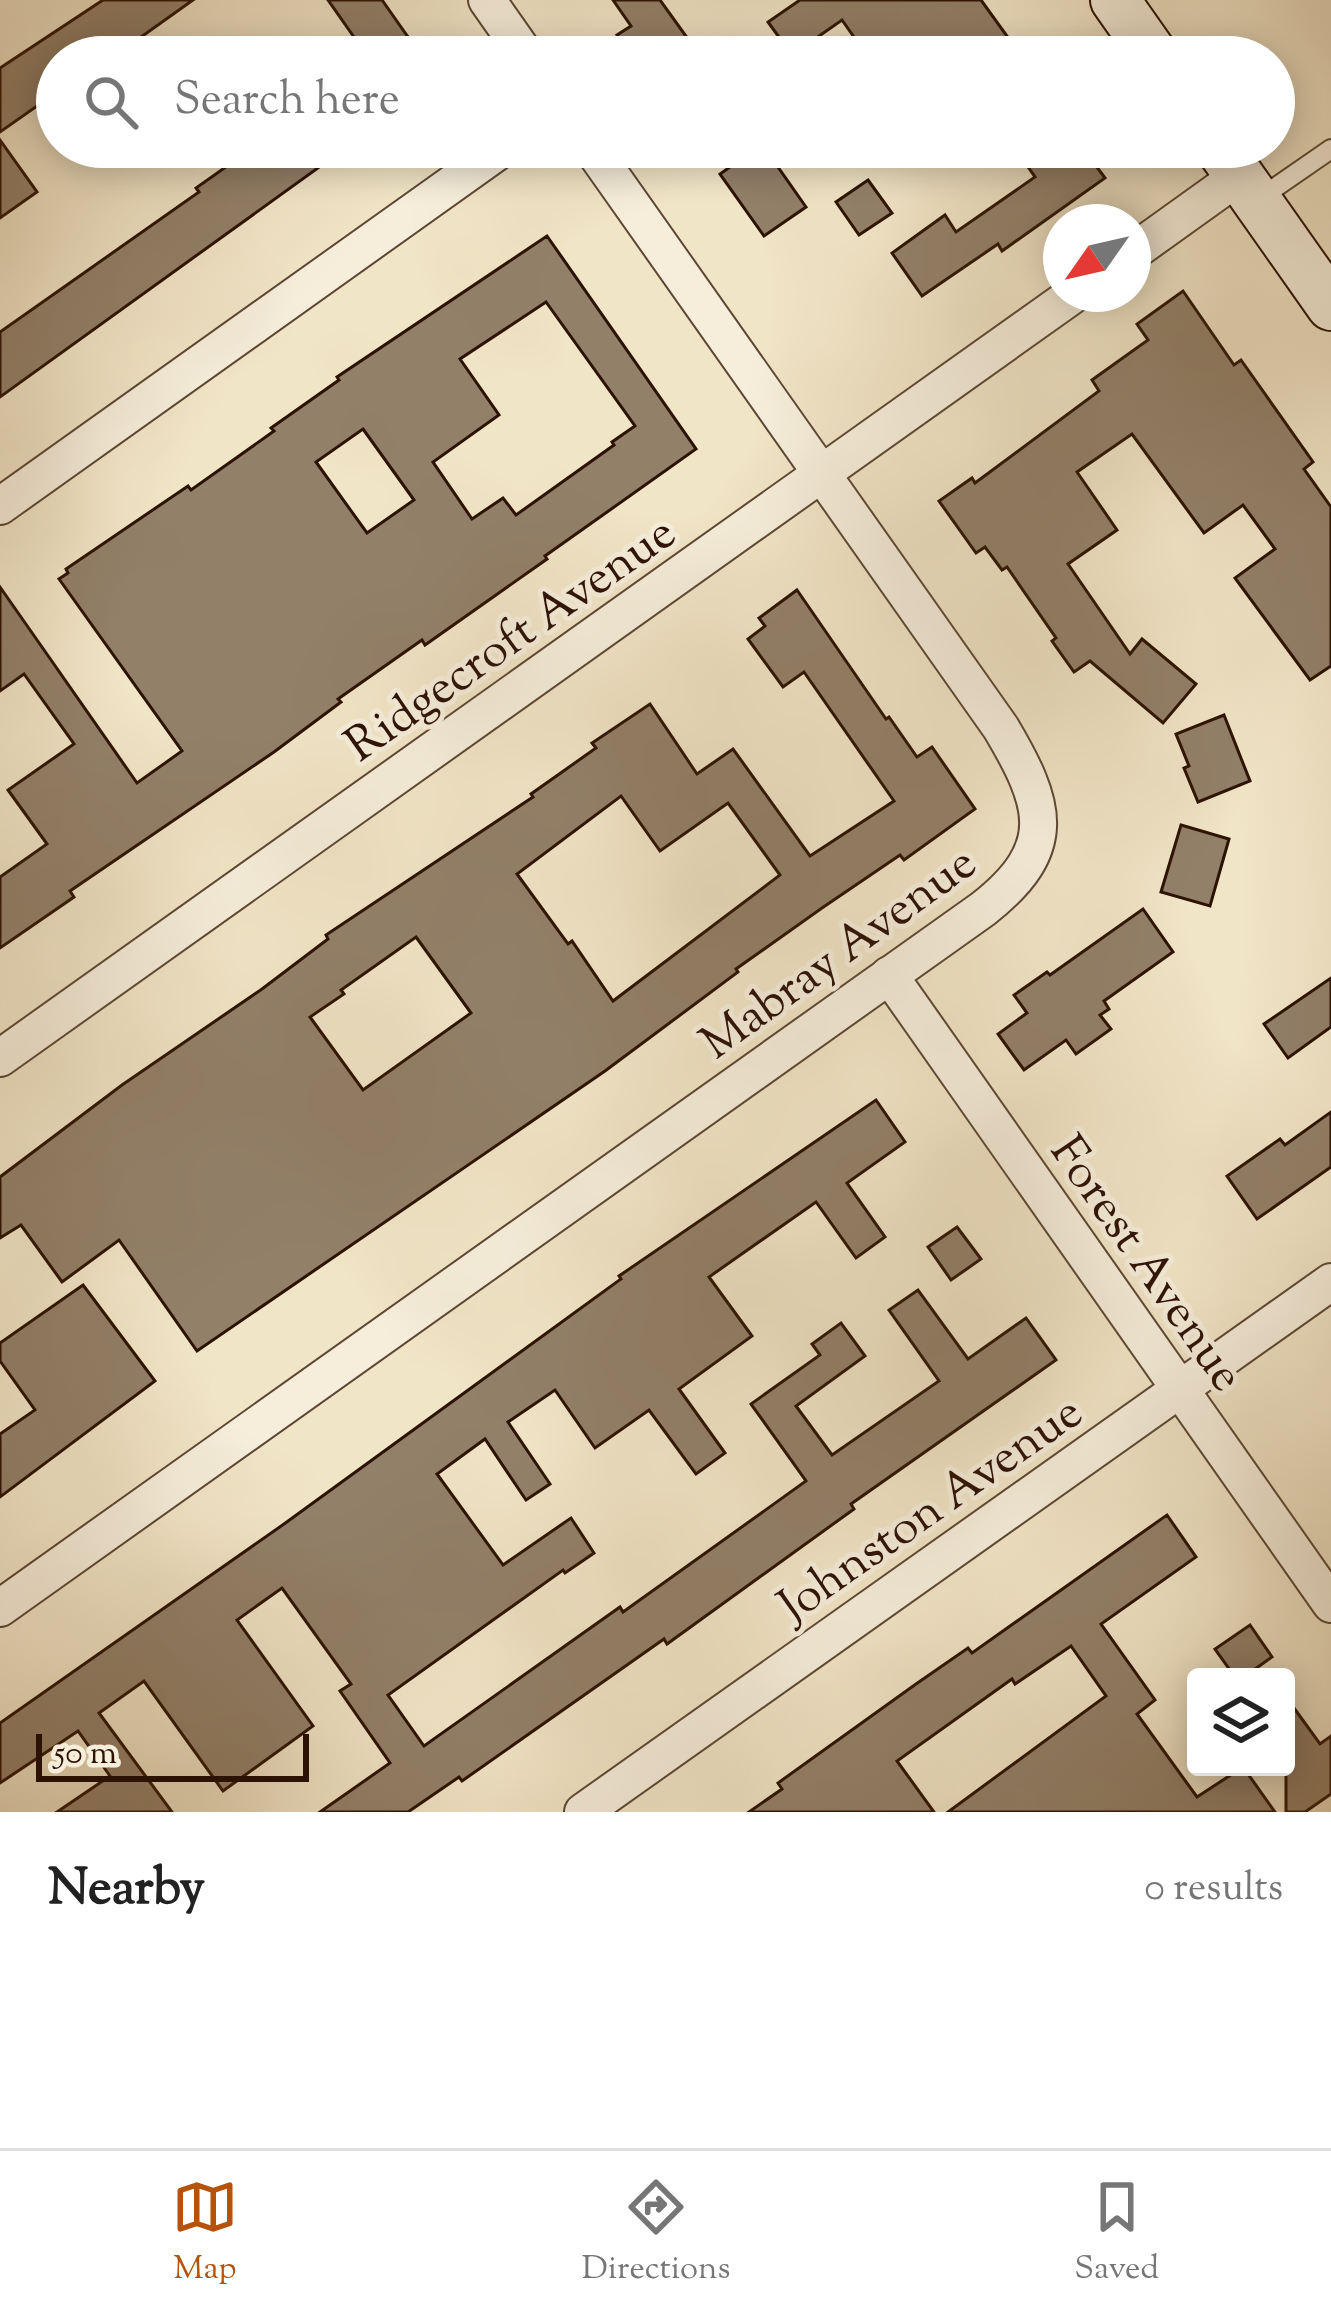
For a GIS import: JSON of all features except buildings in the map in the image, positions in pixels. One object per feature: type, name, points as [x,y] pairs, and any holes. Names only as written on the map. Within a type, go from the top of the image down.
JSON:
[{"type":"street","points":[[487,0],[512,36]]},
{"type":"street","points":[[1115,0],[1140,36]]},
{"type":"street","points":[[0,506],[475,168]]},
{"type":"street","name":"Mabray Avenue","points":[[0,1608],[982,909],[1021,875],[1037,843],[1031,779],[1001,728],[606,168]]},
{"type":"street","points":[[1151,239],[1238,174],[1331,305]]},
{"type":"street","name":"Ridgecroft Avenue","points":[[0,1058],[1049,312]]},
{"type":"street","name":"Forest Avenue","points":[[889,975],[1331,1604]]},
{"type":"street","name":"Johnston Avenue","points":[[584,1812],[1331,1282]]},
{"type":"lane","points":[[1295,159],[1331,149]]}]
